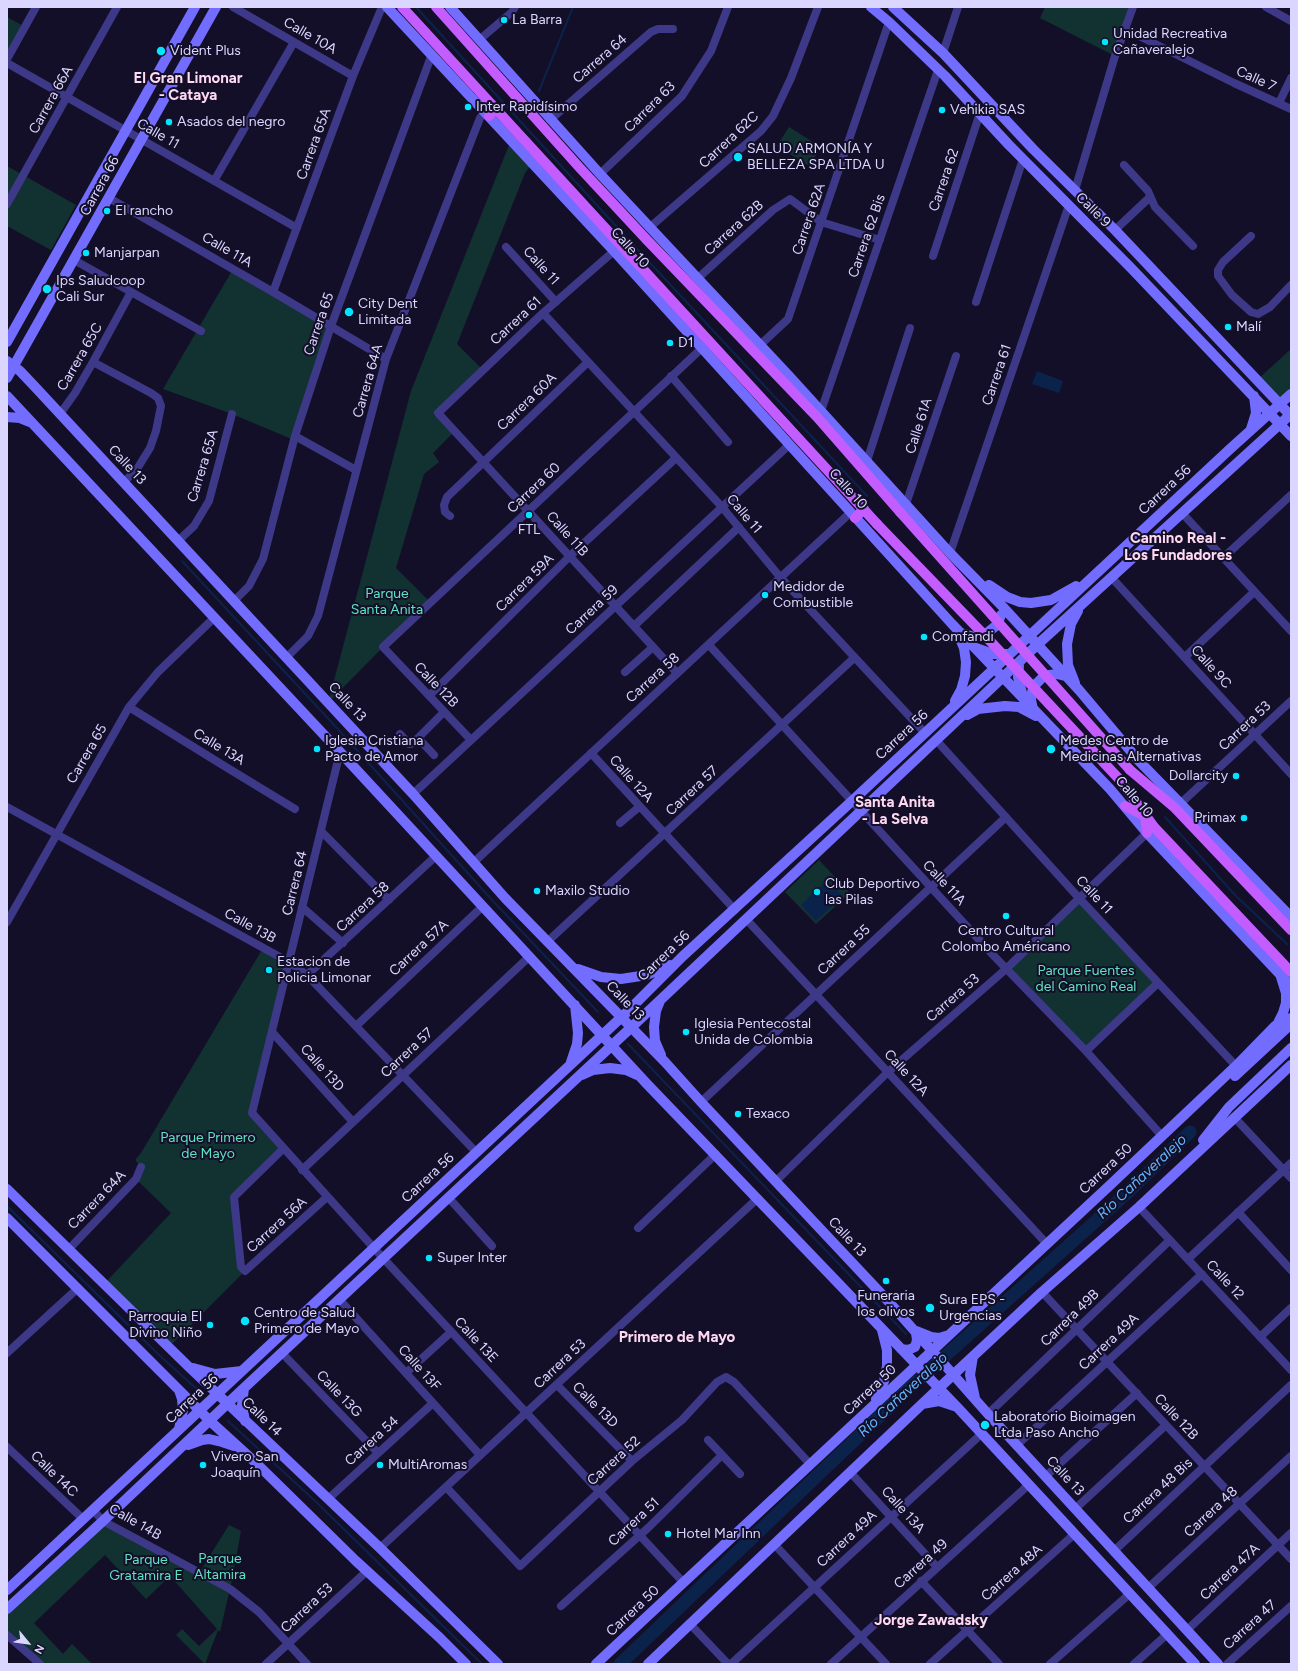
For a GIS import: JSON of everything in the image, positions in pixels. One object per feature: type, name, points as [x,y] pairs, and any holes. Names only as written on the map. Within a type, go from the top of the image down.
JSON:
[{"type":"main road","name":"Calle 10","points":[[402,7],[496,108],[708,350],[864,509],[992,643],[1120,780],[1154,827],[1291,972]]},
{"type":"main road","name":"Calle 10","points":[[436,7],[536,111],[726,316],[817,417],[875,475],[1130,770],[1178,806],[1251,883],[1291,930]]},
{"type":"main road","points":[[487,114],[496,108]]},
{"type":"main road","points":[[853,515],[864,509]]},
{"type":"main road","points":[[1125,806],[1145,816],[1147,834]]},
{"type":"street","points":[[7,59],[36,7]]},
{"type":"street","name":"Carrera 66A","points":[[7,204],[117,7]]},
{"type":"street","name":"Carrera 66","points":[[7,342],[195,7]]},
{"type":"street","name":"Carrera 66","points":[[7,378],[10,364],[74,260],[216,7]]},
{"type":"street","name":"Calle 10A","points":[[233,7],[353,76]]},
{"type":"street","name":"Carrera 65A","points":[[273,292],[353,76],[382,7]]},
{"type":"street","name":"Calle 10","points":[[387,7],[708,350],[789,445],[952,624],[1125,806],[1147,834],[1291,986]]},
{"type":"street","name":"Calle 10","points":[[450,7],[479,40],[536,111],[550,120],[600,174],[619,202],[649,228],[697,279],[726,316],[760,345],[820,412],[867,461],[875,475]]},
{"type":"street","points":[[479,40],[512,12],[515,7]]},
{"type":"street","name":"Carrera 63","points":[[600,174],[682,96],[712,51],[728,7]]},
{"type":"street","name":"Carrera 62C","points":[[649,228],[761,131],[773,116],[791,78],[818,7]]},
{"type":"street","name":"Calle 9","points":[[871,7],[889,22],[942,73],[1009,145],[1132,269],[1253,395],[1291,437]]},
{"type":"street","name":"Calle 9","points":[[893,7],[943,53],[1010,124],[1114,229],[1291,415]]},
{"type":"street","points":[[943,53],[958,7]]},
{"type":"street","points":[[1075,190],[1116,56],[1133,7]]},
{"type":"street","points":[[1266,7],[1291,21]]},
{"type":"street","name":"Carrera 62A","points":[[760,345],[788,320],[889,22]]},
{"type":"street","name":"Carrera 64","points":[[550,120],[651,32],[658,29],[673,29]]},
{"type":"street","name":"Calle 7","points":[[1125,29],[1234,83],[1291,109]]},
{"type":"street","points":[[214,181],[294,42]]},
{"type":"street","name":"Carrera 65","points":[[234,601],[249,586],[263,559],[294,436],[331,326],[432,54]]},
{"type":"street","name":"Calle 11","points":[[7,63],[297,228]]},
{"type":"street","points":[[942,73],[971,82]]},
{"type":"street","name":"Carrera 62 Bis","points":[[820,412],[880,240],[942,73]]},
{"type":"street","points":[[1279,103],[1291,78]]},
{"type":"street","name":"Carrera 62","points":[[933,256],[980,113]]},
{"type":"street","name":"Carrera 64A","points":[[286,658],[308,636],[318,616],[386,359],[480,118],[487,114]]},
{"type":"street","points":[[1009,145],[1010,124]]},
{"type":"street","points":[[976,302],[1023,159]]},
{"type":"street","points":[[1124,165],[1148,191],[1155,207],[1193,246]]},
{"type":"street","points":[[1087,223],[1114,229],[1150,197]]},
{"type":"street","name":"Calle 11A","points":[[109,198],[386,359]]},
{"type":"street","name":"Carrera 62B","points":[[697,279],[773,210],[790,199],[822,222]]},
{"type":"street","name":"Carrera 61","points":[[950,553],[1069,205]]},
{"type":"street","points":[[822,222],[880,240]]},
{"type":"street","points":[[1251,236],[1223,262],[1218,270],[1218,276],[1232,295],[1251,312],[1258,314],[1270,307],[1291,285]]},
{"type":"street","points":[[1128,244],[1132,269]]},
{"type":"street","name":"Calle 11","points":[[506,247],[556,302]]},
{"type":"street","name":"Carrera 61","points":[[438,413],[542,313],[614,251]]},
{"type":"street","points":[[74,260],[201,331]]},
{"type":"street","name":"Carrera 65C","points":[[60,414],[75,393],[131,292]]},
{"type":"street","name":"Calle 11","points":[[542,313],[722,507],[780,576],[854,658],[925,733]]},
{"type":"street","points":[[867,461],[910,328]]},
{"type":"street","name":"Carrera 60","points":[[383,647],[671,376],[708,350]]},
{"type":"street","name":"Calle 61A","points":[[903,508],[956,356]]},
{"type":"street","points":[[93,362],[151,393],[158,398],[161,406],[156,432],[146,455],[137,470],[124,482]]},
{"type":"street","name":"Carrera 60A","points":[[450,516],[445,512],[444,505],[447,497],[588,362]]},
{"type":"street","name":"Calle 13","points":[[10,364],[20,371],[124,482],[413,794],[505,898],[665,1062],[889,1302],[988,1414],[1218,1664]]},
{"type":"street","points":[[671,376],[728,442]]},
{"type":"street","name":"Carrera 56","points":[[1029,636],[1291,394]]},
{"type":"street","points":[[1250,431],[1256,413],[1253,395]]},
{"type":"street","points":[[7,396],[484,906],[574,1006],[612,1044],[647,1084],[716,1154],[981,1432],[1167,1632],[1194,1664]]},
{"type":"street","name":"Calle 11B","points":[[438,413],[484,461],[677,673]]},
{"type":"street","name":"Carrera 65A","points":[[178,541],[194,526],[209,501],[232,414]]},
{"type":"street","name":"Carrera 56","points":[[7,1590],[602,1035],[683,956],[735,910],[994,668],[1037,645],[1291,415]]},
{"type":"street","points":[[7,417],[20,418],[32,423]]},
{"type":"street","points":[[294,436],[356,470]]},
{"type":"street","points":[[1265,439],[1280,436],[1291,437]]},
{"type":"street","name":"Carrera 59","points":[[413,794],[789,445]]},
{"type":"street","name":"Carrera 59A","points":[[429,696],[570,556],[676,458]]},
{"type":"street","points":[[1223,558],[1291,495]]},
{"type":"street","name":"Calle 10","points":[[903,508],[970,572],[1079,690],[1178,806]]},
{"type":"street","points":[[1182,513],[1291,631]]},
{"type":"street","name":"Carrera 58","points":[[474,862],[709,645],[780,576],[853,515]]},
{"type":"street","points":[[634,626],[739,528]]},
{"type":"street","points":[[970,572],[1002,595],[1016,601],[1031,603],[1056,598],[1094,576]]},
{"type":"street","name":"Calle 9C","points":[[1112,578],[1291,774]]},
{"type":"street","points":[[1184,658],[1254,592]]},
{"type":"street","points":[[1079,690],[1070,672],[1067,658],[1067,644],[1069,631],[1074,618],[1086,600]]},
{"type":"street","points":[[962,634],[968,636],[981,636],[992,630],[1005,610]]},
{"type":"street","points":[[1005,610],[1016,632],[1018,677],[1024,700]]},
{"type":"street","name":"Carrera 65","points":[[7,922],[129,707],[158,672],[214,618]]},
{"type":"street","points":[[946,714],[955,702],[961,690],[965,676],[966,662],[961,642],[952,624]]},
{"type":"street","points":[[1018,655],[1029,636]]},
{"type":"street","name":"Calle 11A","points":[[709,645],[1006,969],[1086,1051],[1162,1136]]},
{"type":"street","points":[[973,646],[982,651],[993,654],[1040,658],[1058,668]]},
{"type":"street","name":"Calle 12B","points":[[383,647],[471,740]]},
{"type":"street","points":[[625,672],[653,647]]},
{"type":"street","name":"Carrera 56","points":[[7,1609],[210,1421],[948,729],[1002,678],[1018,655]]},
{"type":"street","name":"Carrera 57","points":[[547,942],[854,658]]},
{"type":"street","points":[[1033,709],[1031,700],[1032,692],[1036,684],[1042,678],[1049,675],[1057,674],[1065,676]]},
{"type":"street","name":"Carrera 53","points":[[1178,806],[1291,701]]},
{"type":"street","points":[[948,729],[978,709],[1005,706],[1019,707],[1032,713],[1045,722]]},
{"type":"street","name":"Calle 13A","points":[[129,707],[295,809]]},
{"type":"street","points":[[400,734],[409,744],[411,744],[444,712]]},
{"type":"street","points":[[418,738],[434,755]]},
{"type":"street","name":"Calle 11","points":[[936,740],[1079,898],[1236,1066]]},
{"type":"street","name":"Carrera 64","points":[[252,1113],[340,752]]},
{"type":"street","name":"Calle 12A","points":[[591,753],[735,910]]},
{"type":"street","name":"Calle 13B","points":[[7,806],[289,962],[307,975],[476,1152]]},
{"type":"street","points":[[620,823],[639,807]]},
{"type":"street","name":"Carrera 55","points":[[701,1102],[1006,817]]},
{"type":"street","points":[[321,831],[389,900]]},
{"type":"street","name":"Carrera 53","points":[[776,1181],[888,1072],[1006,969],[1147,834]]},
{"type":"street","name":"Carrera 58","points":[[307,975],[436,856]]},
{"type":"street","name":"Calle 10","points":[[1251,883],[1291,917]]},
{"type":"street","name":"Carrera 57A","points":[[356,1026],[484,906]]},
{"type":"street","points":[[302,908],[342,943]]},
{"type":"street","name":"Calle 12A","points":[[746,919],[1047,1244]]},
{"type":"street","name":"Carrera 57","points":[[302,1170],[530,956]]},
{"type":"street","points":[[573,968],[601,977],[627,978],[654,973],[672,964],[683,956]]},
{"type":"street","points":[[1276,970],[1284,985],[1286,998],[1283,1013],[1276,1026]]},
{"type":"street","points":[[1086,1051],[1158,983]]},
{"type":"street","points":[[660,1000],[655,1017],[654,1035],[657,1046],[665,1062]]},
{"type":"street","points":[[570,1065],[578,1039],[578,1022],[574,1006]]},
{"type":"street","points":[[1276,1026],[1283,1020],[1291,1018]]},
{"type":"street","name":"Carrera 50","points":[[1162,1136],[1215,1095],[1291,1024]]},
{"type":"street","name":"Carrera 50","points":[[596,1664],[870,1408],[934,1353],[950,1334],[1162,1136],[1276,1026]]},
{"type":"street","name":"Calle 13D","points":[[272,1032],[353,1122]]},
{"type":"street","points":[[1178,1171],[1229,1107],[1291,1048]]},
{"type":"street","points":[[648,1664],[922,1404],[936,1386],[973,1356],[1042,1292],[1140,1207],[1291,1065]]},
{"type":"street","points":[[573,1080],[594,1070],[610,1068],[632,1072],[647,1084]]},
{"type":"street","name":"Calle 13E","points":[[252,1113],[302,1170],[683,1582]]},
{"type":"street","points":[[1234,1117],[1291,1178]]},
{"type":"street","name":"Carrera 56A","points":[[283,1149],[234,1197],[241,1267],[245,1271],[327,1197]]},
{"type":"street","points":[[638,1228],[716,1154]]},
{"type":"street","points":[[1188,1259],[1291,1163]]},
{"type":"street","name":"Carrera 64A","points":[[69,1249],[136,1179],[141,1167]]},
{"type":"street","name":"Calle 14","points":[[7,1189],[217,1394],[380,1548],[498,1664]]},
{"type":"street","points":[[448,1197],[492,1246]]},
{"type":"street","name":"Carrera 53","points":[[380,1548],[758,1198]]},
{"type":"street","name":"Calle 12","points":[[1140,1207],[1291,1370]]},
{"type":"street","points":[[1238,1212],[1291,1270]]},
{"type":"street","points":[[7,1218],[210,1421],[466,1664]]},
{"type":"street","name":"Carrera 49B","points":[[988,1414],[1170,1240]]},
{"type":"street","name":"Carrera 49A","points":[[1017,1445],[1202,1274]]},
{"type":"street","points":[[7,1353],[78,1288]]},
{"type":"street","name":"Calle 12B","points":[[1042,1292],[1291,1559]]},
{"type":"street","name":"Calle 13F","points":[[339,1299],[480,1455]]},
{"type":"street","points":[[1260,1337],[1291,1308]]},
{"type":"street","points":[[870,1408],[879,1395],[886,1373],[887,1350],[881,1328]]},
{"type":"street","points":[[914,1331],[925,1336],[939,1338],[950,1334]]},
{"type":"street","points":[[901,1349],[908,1350],[915,1347],[918,1340],[914,1331]]},
{"type":"street","points":[[406,1373],[451,1332]]},
{"type":"street","name":"Calle 13G","points":[[282,1353],[378,1453]]},
{"type":"street","points":[[973,1356],[971,1379],[977,1401]]},
{"type":"street","points":[[189,1366],[215,1374],[242,1371]]},
{"type":"street","name":"Carrera 52","points":[[446,1487],[520,1566],[632,1461],[682,1420],[717,1382],[726,1378],[734,1382],[810,1464]]},
{"type":"street","name":"Calle 13D","points":[[557,1385],[632,1461]]},
{"type":"street","name":"Carrera 48 Bis","points":[[1114,1551],[1291,1385]]},
{"type":"street","points":[[178,1388],[182,1398],[183,1410],[182,1420],[178,1431]]},
{"type":"street","points":[[244,1388],[242,1405],[246,1421]]},
{"type":"street","points":[[1046,1476],[1136,1393]]},
{"type":"street","points":[[922,1404],[932,1401],[942,1401],[958,1408]]},
{"type":"street","name":"Carrera 54","points":[[328,1499],[433,1403]]},
{"type":"street","points":[[1063,1520],[1166,1425]]},
{"type":"street","name":"Carrera 49A","points":[[730,1664],[977,1438],[981,1432]]},
{"type":"street","points":[[182,1447],[209,1439],[226,1443],[241,1450]]},
{"type":"street","points":[[708,1440],[740,1474]]},
{"type":"street","name":"Calle 14C","points":[[7,1447],[83,1519]]},
{"type":"street","name":"Carrera 51","points":[[561,1606],[640,1535],[722,1455]]},
{"type":"street","name":"Carrera 48","points":[[1148,1588],[1291,1456]]},
{"type":"street","name":"Calle 13A","points":[[850,1472],[937,1567]]},
{"type":"street","name":"Carrera 49","points":[[831,1664],[1024,1489],[1028,1483]]},
{"type":"street","name":"Calle 14B","points":[[93,1510],[103,1521],[230,1588],[259,1612],[307,1664]]},
{"type":"street","name":"Carrera 48A","points":[[930,1664],[1070,1538],[1074,1532]]},
{"type":"street","name":"Carrera 47A","points":[[1187,1630],[1291,1533]]},
{"type":"street","points":[[774,1544],[886,1664]]},
{"type":"street","name":"Carrera 53","points":[[266,1664],[367,1571]]},
{"type":"street","points":[[921,1581],[999,1664]]},
{"type":"street","points":[[1050,1664],[1125,1598],[1129,1592]]},
{"type":"street","name":"Carrera 47","points":[[1227,1664],[1291,1606]]},
{"type":"street","points":[[690,1624],[730,1664]]},
{"type":"street","points":[[1134,1664],[1163,1638],[1167,1632]]},
{"type":"street","points":[[7,1635],[40,1664]]},
{"type":"green space","name":"Unidad Recreativa Cañaveralejo","points":[[1045,7],[1133,7],[1115,56],[1040,18]]},
{"type":"green space","points":[[7,17],[25,27],[7,59]]},
{"type":"green space","points":[[789,127],[821,147],[809,166],[777,146]]},
{"type":"green space","name":"Parque Santa Anita","points":[[511,140],[533,163],[525,173],[457,344],[483,370],[438,413],[455,431],[433,453],[439,462],[424,474],[396,568],[431,603],[383,647],[328,703],[411,391]]},
{"type":"green space","points":[[7,166],[76,205],[51,250],[7,226]]},
{"type":"green space","points":[[233,269],[331,326],[294,440],[232,414],[163,389]]},
{"type":"green space","points":[[1291,349],[1291,394],[1280,404],[1257,380]]},
{"type":"green space","name":"Club Deportivo las Pilas","points":[[819,860],[850,893],[816,924],[785,892]]},
{"type":"green space","name":"Parque Fuentes del Camino Real","points":[[1079,898],[1158,983],[1086,1051],[1006,969]]},
{"type":"green space","name":"Parque Primero de Mayo","points":[[263,948],[289,962],[252,1113],[283,1149],[234,1197],[245,1271],[172,1344],[104,1284],[171,1213],[136,1179],[141,1167],[135,1160],[141,1153]]},
{"type":"green space","points":[[103,1521],[199,1573],[229,1525],[241,1531],[220,1632],[218,1630],[205,1664],[176,1635],[182,1629],[199,1646],[217,1629],[170,1576],[146,1599],[105,1555],[34,1623],[63,1654],[72,1644],[92,1664],[40,1664],[7,1635],[7,1609]]},
{"type":"water","points":[[1037,371],[1063,381],[1059,393],[1032,384]]},
{"type":"water","points":[[827,880],[843,896],[816,921],[801,905]]},
{"type":"waterway","points":[[416,7],[626,237],[867,496]]},
{"type":"waterway","points":[[539,91],[573,7]]},
{"type":"waterway","points":[[182,561],[335,726],[493,901],[598,1012]]},
{"type":"waterway","points":[[1165,817],[1236,896],[1287,944]]},
{"type":"waterway","points":[[628,1044],[906,1334]]},
{"type":"waterway","name":"Río Cañaveralejo","points":[[620,1664],[906,1391],[1127,1193],[1190,1132]]},
{"type":"waterway","points":[[7,1206],[159,1355],[199,1391]]},
{"type":"waterway","points":[[228,1421],[313,1499],[482,1664]]},
{"type":"place","name":"La Barra","points":[[504,20]]},
{"type":"place","name":"Unidad Recreativa Cañaveralejo","points":[[1105,42]]},
{"type":"place","name":"Vident Plus","points":[[161,51]]},
{"type":"place","name":"Inter Rapidísimo","points":[[468,107]]},
{"type":"place","name":"Vehikia SAS","points":[[942,110]]},
{"type":"place","name":"Asados del negro","points":[[169,122]]},
{"type":"place","name":"SALUD ARMONÍA Y BELLEZA SPA LTDA U","points":[[738,157]]},
{"type":"place","name":"El rancho","points":[[107,211]]},
{"type":"place","name":"Manjarpan","points":[[86,253]]},
{"type":"place","name":"Ips Saludcoop Cali Sur","points":[[47,289]]},
{"type":"place","name":"City Dent Limitada","points":[[349,312]]},
{"type":"place","name":"Malí","points":[[1228,327]]},
{"type":"place","name":"D1","points":[[670,343]]},
{"type":"place","name":"FTL","points":[[529,515]]},
{"type":"place","name":"Medidor de Combustible","points":[[765,595]]},
{"type":"place","name":"Comfandi","points":[[924,637]]},
{"type":"place","name":"Iglesia Cristiana Pacto de Amor","points":[[317,749]]},
{"type":"place","name":"Medes Centro de Medicinas Alternativas","points":[[1051,749]]},
{"type":"place","name":"Dollarcity","points":[[1236,776]]},
{"type":"place","name":"Primax","points":[[1244,818]]},
{"type":"place","name":"Maxilo Studio","points":[[537,891]]},
{"type":"place","name":"Club Deportivo las Pilas","points":[[817,892]]},
{"type":"place","name":"Centro Cultural Colombo Américano","points":[[1006,916]]},
{"type":"place","name":"Estacion de Policia Limonar","points":[[269,970]]},
{"type":"place","name":"Iglesia Pentecostal Unida de Colombia","points":[[686,1032]]},
{"type":"place","name":"Texaco","points":[[738,1114]]},
{"type":"place","name":"Super Inter","points":[[429,1258]]},
{"type":"place","name":"Funeraria los olivos","points":[[886,1281]]},
{"type":"place","name":"Sura EPS - Urgencias","points":[[930,1308]]},
{"type":"place","name":"Centro de Salud Primero de Mayo","points":[[245,1321]]},
{"type":"place","name":"Parroquia El Divino Niño","points":[[210,1325]]},
{"type":"place","name":"Laboratorio Bioimagen Ltda Paso Ancho","points":[[985,1425]]},
{"type":"place","name":"Vivero San Joaquín","points":[[203,1465]]},
{"type":"place","name":"MultiAromas","points":[[380,1465]]},
{"type":"place","name":"Hotel Mar Inn","points":[[668,1534]]},
{"type":"district","name":"El Gran Limonar - Cataya","points":[[188,88]]},
{"type":"district","name":"Camino Real - Los Fundadores","points":[[1178,548]]},
{"type":"district","name":"Santa Anita - La Selva","points":[[895,812]]},
{"type":"district","name":"Primero de Mayo","points":[[677,1338]]},
{"type":"district","name":"Jorge Zawadsky","points":[[931,1621]]},
{"type":"park label","name":"Parque Gratamira E","points":[[146,1568]]},
{"type":"park label","name":"Parque Altamira","points":[[220,1568]]}]
